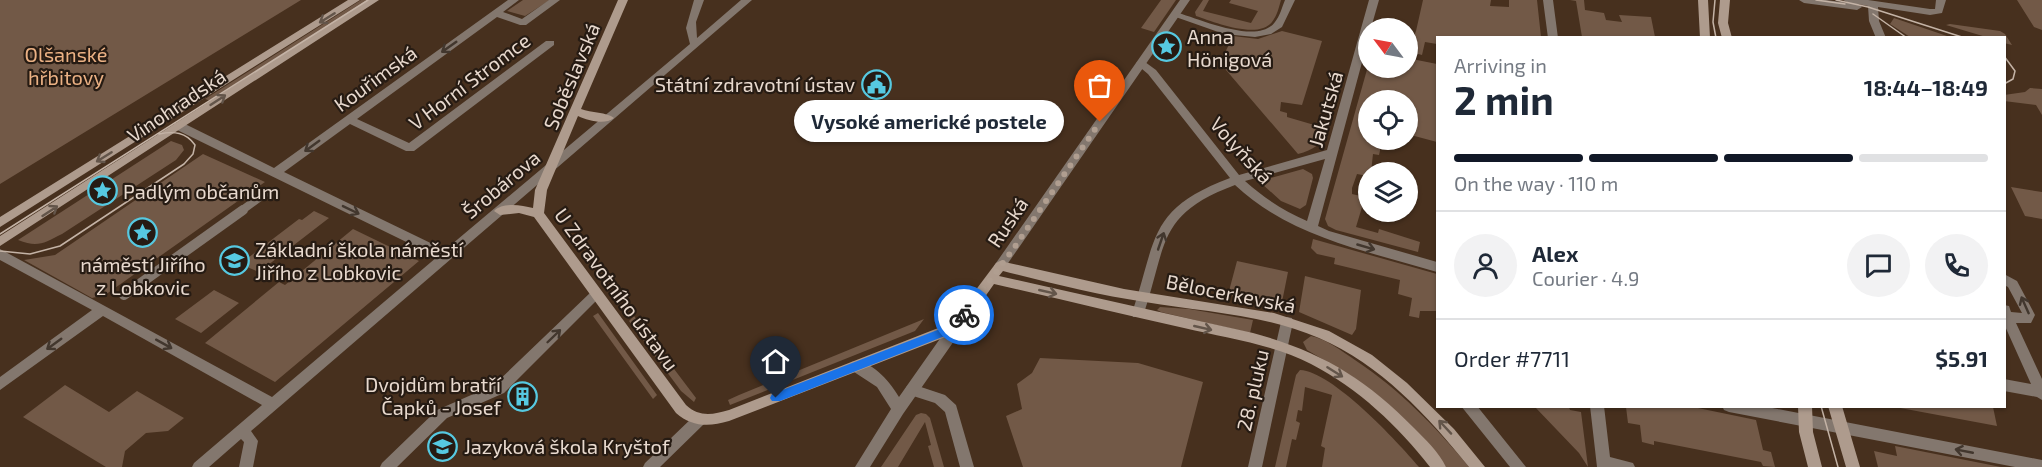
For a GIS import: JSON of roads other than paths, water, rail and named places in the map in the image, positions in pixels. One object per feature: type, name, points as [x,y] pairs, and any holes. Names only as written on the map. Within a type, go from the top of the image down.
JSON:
[{"type":"main road","name":"Vinohradská","points":[[0,223],[355,0]]},
{"type":"main road","name":"Vinohradská","points":[[0,242],[374,0]]},
{"type":"main road","name":"Soběslavská","points":[[552,166],[623,0]]},
{"type":"main road","points":[[1703,0],[1705,36]]},
{"type":"main road","points":[[1725,0],[1723,23],[1726,36]]},
{"type":"main road","points":[[575,111],[590,117],[609,118]]},
{"type":"main road","name":"U Zdravotního ústavu","points":[[552,166],[541,190],[538,214],[595,295],[681,409],[687,415],[699,420]]},
{"type":"main road","points":[[500,211],[519,209],[538,214]]},
{"type":"main road","name":"Ruská","points":[[956,327],[1000,266]]},
{"type":"main road","name":"Bělocerkevská","points":[[1000,266],[1144,297],[1258,314],[1287,322],[1348,347],[1380,370],[1431,413],[1478,467]]},
{"type":"main road","name":"Bělocerkevská","points":[[991,279],[1282,347],[1315,360],[1371,398],[1408,432],[1439,467]]},
{"type":"main road","points":[[699,420],[714,420],[736,413],[956,327]]},
{"type":"main road","points":[[1836,408],[1853,467]]},
{"type":"main road","points":[[1805,414],[1815,467]]},
{"type":"street","name":"Kouřimská","points":[[275,173],[514,0]]},
{"type":"street","points":[[496,13],[523,23],[555,0]]},
{"type":"street","points":[[695,44],[690,37],[690,28],[699,0]]},
{"type":"street","name":"Šrobárova","points":[[199,467],[747,0]]},
{"type":"street","name":"Ruská","points":[[1000,266],[1185,0]]},
{"type":"street","points":[[1175,15],[1234,32],[1259,34],[1279,25],[1290,0]]},
{"type":"street","name":"Jakutská","points":[[1311,228],[1374,0]]},
{"type":"street","points":[[1548,0],[1553,36]]},
{"type":"street","points":[[1804,0],[1936,12],[1941,7],[1941,0]]},
{"type":"street","points":[[1848,0],[1873,8]]},
{"type":"street","points":[[1873,8],[1874,21],[1880,36]]},
{"type":"street","name":"V Horní Stromce","points":[[348,118],[410,148],[550,43]]},
{"type":"street","name":"Volyňská","points":[[1141,64],[1152,72],[1238,181],[1256,198],[1285,216],[1342,240],[1436,267]]},
{"type":"street","points":[[179,126],[446,256]]},
{"type":"street","points":[[1138,313],[1160,241],[1173,217],[1189,201],[1238,181],[1330,153]]},
{"type":"street","points":[[124,295],[267,192]]},
{"type":"street","points":[[0,254],[273,404]]},
{"type":"street","points":[[2006,280],[2013,284],[2029,315],[2026,319],[2006,314]]},
{"type":"street","points":[[387,467],[442,414],[499,389],[595,295]]},
{"type":"street","points":[[0,384],[102,310]]},
{"type":"street","points":[[2006,316],[2042,393]]},
{"type":"street","name":"28. pluku","points":[[1255,467],[1287,322]]},
{"type":"street","name":"Ruská","points":[[862,467],[898,410],[956,327]]},
{"type":"street","points":[[856,366],[874,375],[890,390],[898,410]]},
{"type":"street","points":[[2006,385],[2042,393]]},
{"type":"street","points":[[912,390],[940,399],[951,409],[967,467]]},
{"type":"street","points":[[1470,408],[1519,467]]},
{"type":"street","points":[[1597,408],[1604,464],[1628,467]]},
{"type":"street","points":[[1748,408],[1805,414],[1841,428],[2042,466]]},
{"type":"street","points":[[650,467],[699,420]]},
{"type":"street","points":[[242,430],[251,441],[246,467]]},
{"type":"tram line","points":[[0,234],[368,0]]},
{"type":"tram line","points":[[1715,0],[1713,22],[1716,36]]},
{"type":"tram line","points":[[1816,0],[1845,4]]},
{"type":"tram line","points":[[1836,0],[1868,7],[1959,36]]},
{"type":"tram line","points":[[1873,14],[1904,36]]},
{"type":"tram line","points":[[2006,59],[2015,71],[2013,79],[2006,83]]},
{"type":"tram line","points":[[0,251],[30,254],[60,246],[184,164],[193,154],[195,145],[188,137],[175,133],[159,134]]},
{"type":"tram line","points":[[1822,408],[1838,467]]},
{"type":"place","name":"Anna Hӧnigová","points":[[1166,47]]},
{"type":"place","name":"Státní zdravotní ústav","points":[[876,84]]},
{"type":"place","name":"Vysoké americké postele","points":[[1100,122]]},
{"type":"place","name":"Padlým občanům","points":[[102,191]]},
{"type":"place","name":"náměstí Jiřího z Lobkovic","points":[[143,233]]},
{"type":"place","name":"Základní škola náměstí Jiřího z Lobkovic","points":[[234,260]]},
{"type":"place","name":"Dvojdům bratří Čapků - Josef","points":[[522,396]]},
{"type":"place","name":"Jazyková škola Kryštof","points":[[443,446]]},
{"type":"park label","name":"Olšanské hřbitovy","points":[[66,66]]}]
